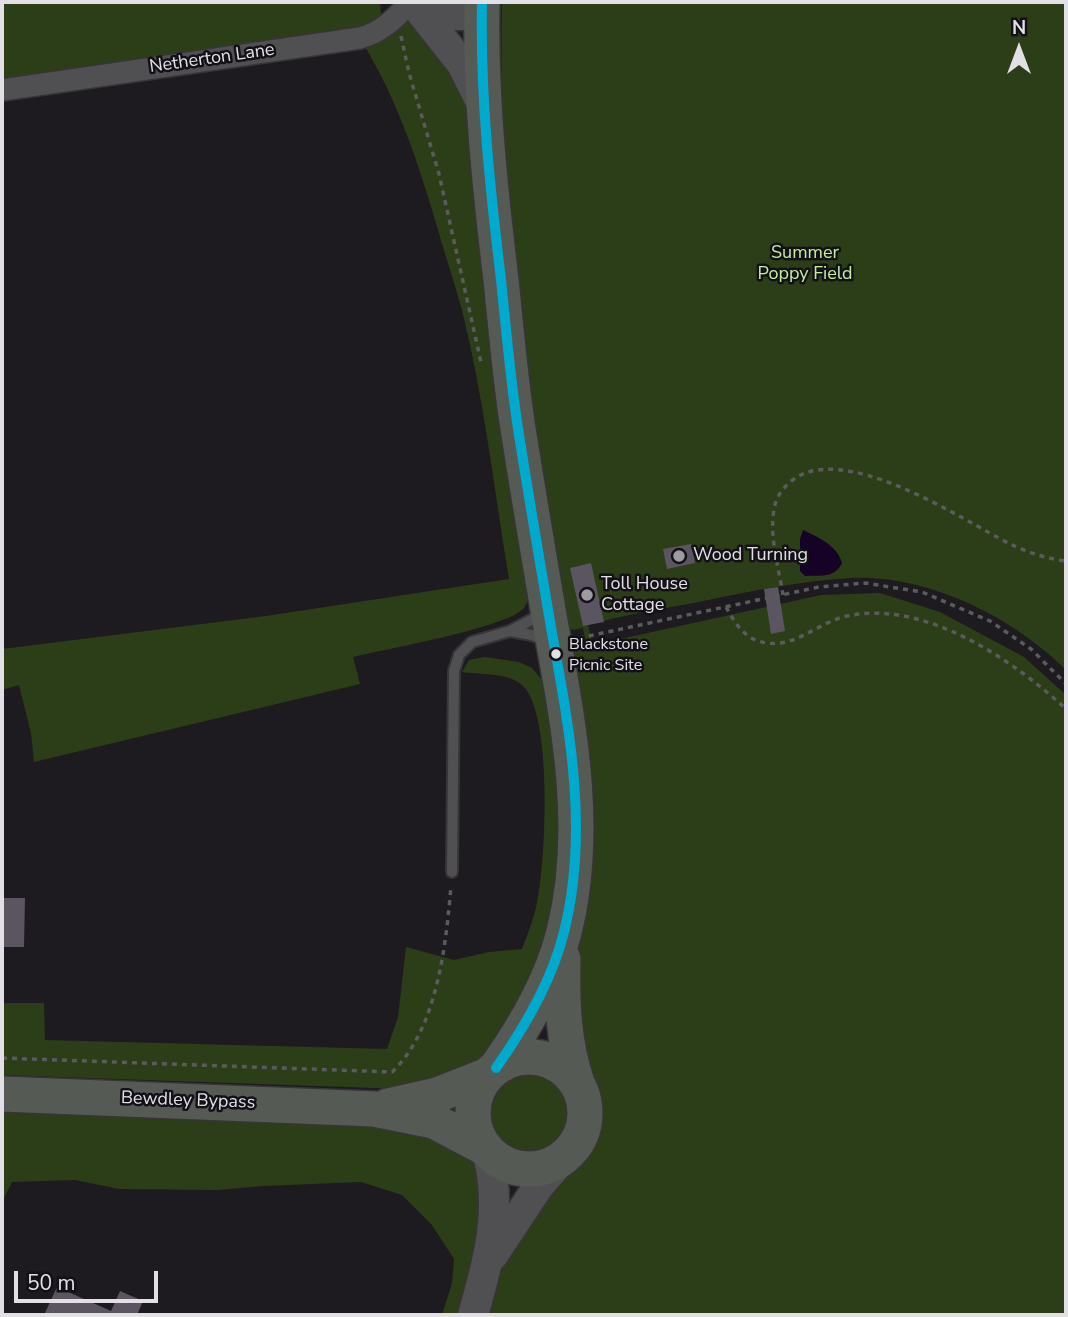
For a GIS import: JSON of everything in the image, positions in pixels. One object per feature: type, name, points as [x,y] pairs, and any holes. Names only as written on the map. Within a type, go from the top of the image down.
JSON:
[{"type":"highway","points":[[482,8],[484,108],[489,178],[516,418],[547,600],[566,642],[576,811],[573,881],[564,935],[562,1002],[568,1057],[584,1098],[584,1124],[574,1147],[562,1159],[546,1167],[528,1169],[510,1166],[486,1149],[479,1138],[474,1121],[474,1105],[479,1089],[530,1015],[564,935]]},
{"type":"highway","points":[[492,1072],[520,1058],[536,1058],[552,1062],[566,1070],[577,1083]]},
{"type":"highway","name":"Bewdley Bypass","points":[[374,1109],[437,1095],[492,1072]]},
{"type":"highway","name":"Bewdley Bypass","points":[[2,1094],[374,1109],[434,1121],[486,1149]]},
{"type":"main road","points":[[413,2],[450,15],[482,8]]},
{"type":"main road","points":[[413,2],[462,64],[484,108]]},
{"type":"main road","points":[[472,1315],[489,1262],[495,1216],[495,1191],[486,1149]]},
{"type":"main road","points":[[489,1262],[538,1187],[562,1159]]},
{"type":"street","name":"Netherton Lane","points":[[2,90],[360,38],[377,32],[413,2]]},
{"type":"lane","points":[[452,872],[454,671],[459,654],[472,642],[510,631],[533,619],[547,600]]},
{"type":"lane","points":[[510,631],[566,642]]},
{"type":"path","points":[[783,595],[772,526],[774,508],[782,490],[807,471],[856,471],[917,494],[1012,544],[1066,561]]},
{"type":"path","points":[[566,642],[842,583],[895,586],[922,592],[990,621],[1031,649],[1066,684]]},
{"type":"path","points":[[726,607],[736,625],[746,635],[768,643],[789,641],[818,626],[844,617],[867,614],[898,616],[924,622],[982,645],[1023,672],[1066,709]]},
{"type":"path","points":[[2,1058],[392,1072],[404,1060],[424,1026],[447,930],[452,872]]},
{"type":"green space","points":[[2,2],[380,2],[381,13],[378,21],[396,27],[414,18],[466,96],[530,589],[523,609],[512,616],[470,630],[353,657],[360,684],[34,762],[31,733],[19,685],[2,690],[2,649],[266,616],[509,579],[483,410],[462,310],[406,131],[364,45],[2,94]]},
{"type":"green space","name":"Summer Poppy Field","points":[[502,2],[1066,2],[1066,670],[1020,632],[994,616],[939,592],[880,579],[834,579],[779,586],[588,625],[593,645],[821,595],[880,593],[940,612],[1024,657],[1066,695],[1066,1315],[484,1315],[516,1240],[580,1155],[594,1127],[595,1109],[586,1077],[575,987],[579,937],[570,656],[576,648],[586,645],[583,628],[573,630],[567,627],[528,406],[516,305],[504,154]]},
{"type":"green space","points":[[485,657],[519,662],[532,668],[541,679],[550,702],[560,777],[560,877],[544,958],[522,1001],[485,1053],[471,1064],[402,1089],[2,1075],[2,1003],[44,1003],[45,1040],[387,1049],[398,1017],[406,947],[454,960],[489,952],[522,949],[537,903],[543,856],[543,757],[533,702],[523,686],[503,676],[462,672],[469,660]]},
{"type":"green space","points":[[529,1070],[546,1073],[560,1082],[569,1096],[572,1113],[569,1130],[560,1144],[546,1153],[529,1156],[512,1153],[498,1144],[489,1130],[486,1113],[489,1096],[498,1082],[512,1073]]},
{"type":"green space","points":[[2,1110],[407,1127],[474,1160],[488,1201],[460,1315],[442,1315],[452,1283],[454,1259],[432,1225],[402,1195],[361,1182],[218,1190],[119,1189],[75,1180],[12,1182],[2,1202]]},
{"type":"shaded area","points":[[803,530],[827,543],[840,557],[842,563],[835,572],[805,576],[800,571],[800,539]]},
{"type":"building","name":"Wood Turning","points":[[691,544],[695,563],[667,569],[663,549]]},
{"type":"building","name":"Toll House Cottage","points":[[591,563],[604,622],[583,626],[570,568]]},
{"type":"building","points":[[778,587],[785,631],[771,634],[764,589]]},
{"type":"building","points":[[2,898],[25,898],[24,947],[2,947]]},
{"type":"building","points":[[57,1287],[111,1311],[120,1291],[143,1301],[137,1315],[44,1315]]},
{"type":"transit line","points":[[482,2],[487,141],[510,369],[525,475],[565,707],[576,820],[571,895],[559,950],[536,1003],[496,1068]]},
{"type":"place","name":"Wood Turning","points":[[679,556]]},
{"type":"place","name":"Toll House Cottage","points":[[587,595]]},
{"type":"place","name":"Blackstone Picnic Site","points":[[556,654]]}]
